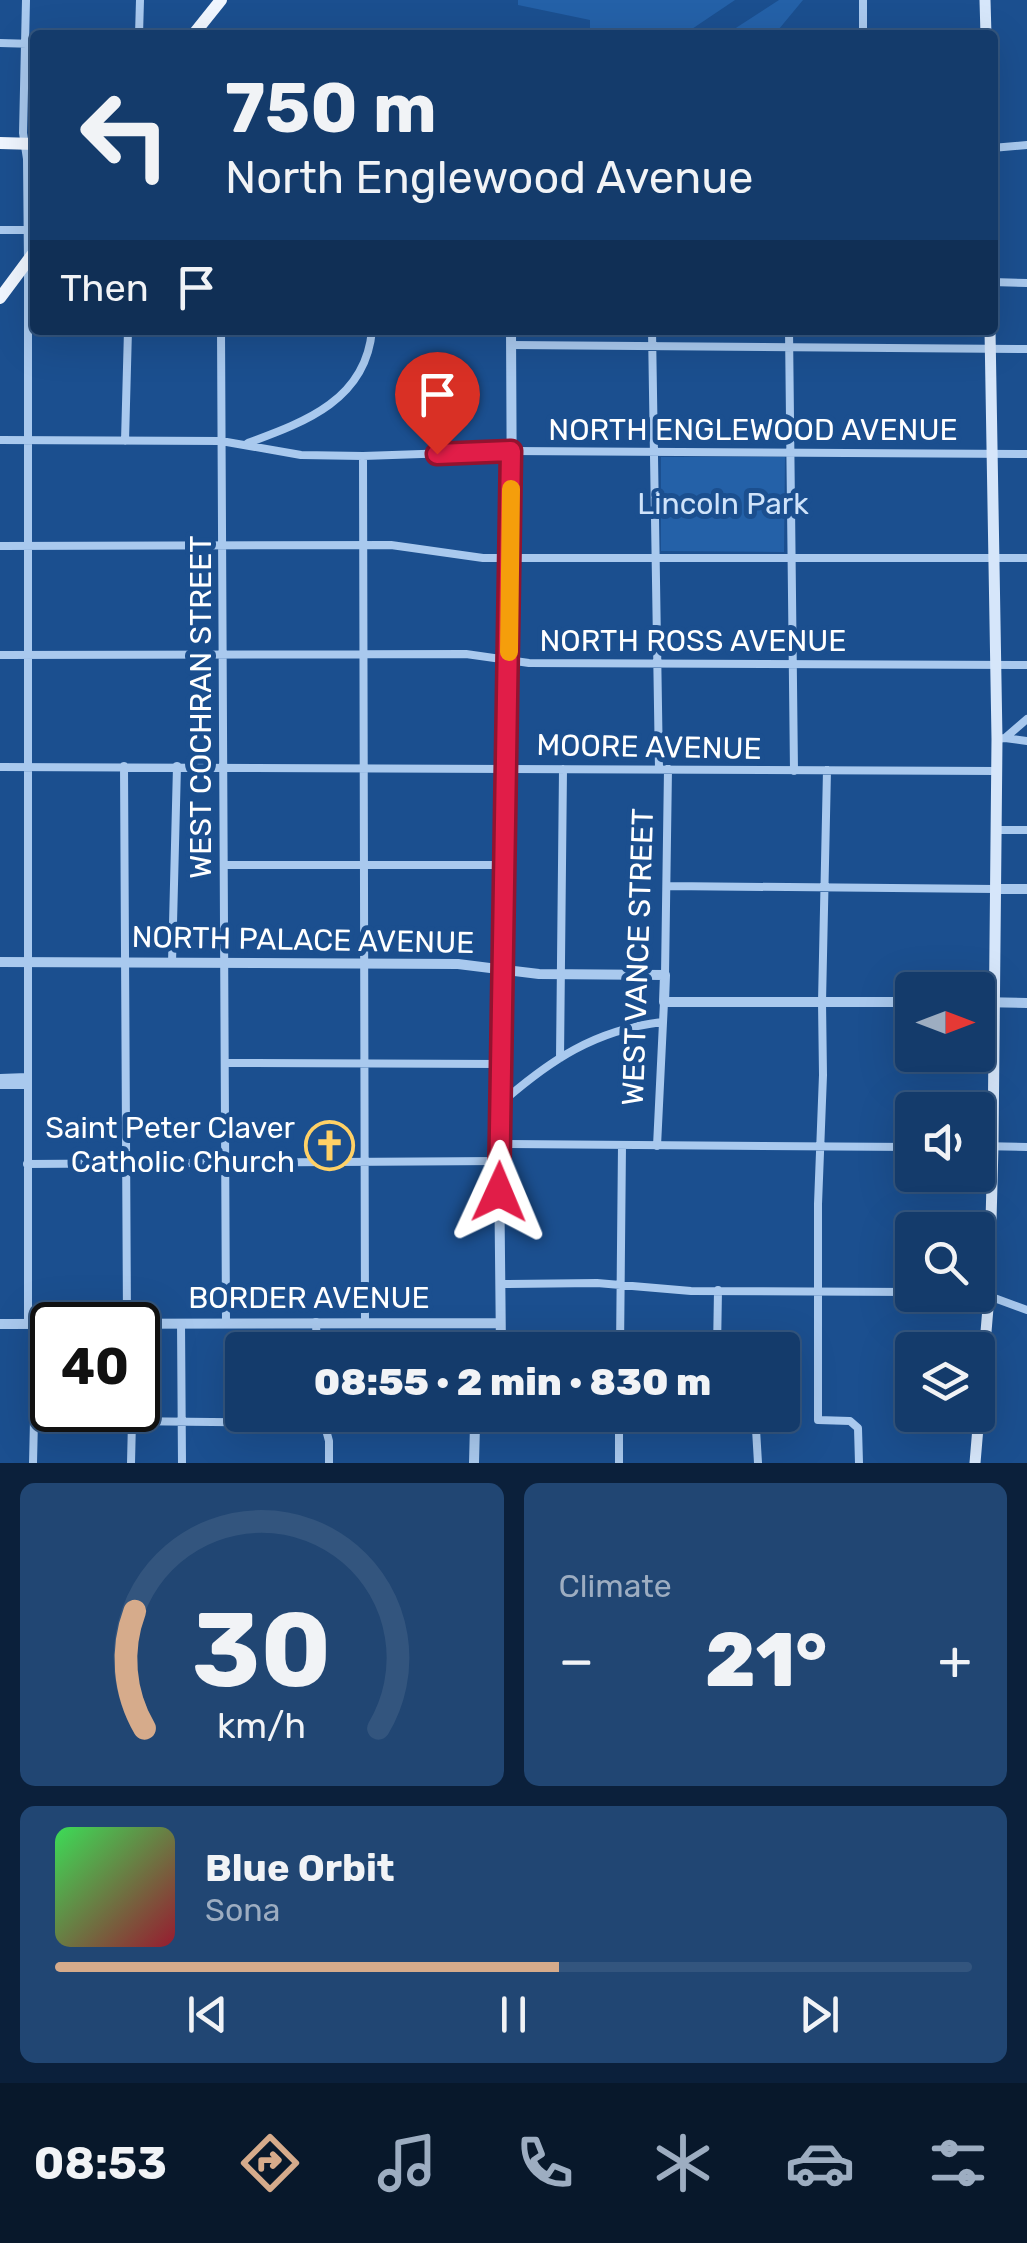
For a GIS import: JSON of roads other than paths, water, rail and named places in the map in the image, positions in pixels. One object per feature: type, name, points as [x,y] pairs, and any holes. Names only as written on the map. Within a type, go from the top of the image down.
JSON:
[{"type":"main road","points":[[197,30],[221,0]]},
{"type":"main road","points":[[985,0],[986,30]]},
{"type":"main road","points":[[0,144],[30,144]]},
{"type":"main road","points":[[0,298],[30,259]]},
{"type":"main road","points":[[990,335],[993,558],[1001,738],[996,771],[995,972]]},
{"type":"main road","points":[[975,1463],[982,1312]]},
{"type":"street","points":[[26,0],[30,44],[30,243]]},
{"type":"street","points":[[140,0],[140,30]]},
{"type":"street","points":[[863,0],[863,30]]},
{"type":"street","points":[[0,43],[30,44]]},
{"type":"street","points":[[998,147],[1027,145]]},
{"type":"street","points":[[0,230],[28,230]]},
{"type":"street","points":[[998,282],[1027,284]]},
{"type":"street","points":[[28,1324],[26,767],[30,330]]},
{"type":"street","points":[[125,441],[128,335]]},
{"type":"street","name":"WEST COCHRAN STREET","points":[[221,335],[226,1323]]},
{"type":"street","points":[[248,444],[304,422],[333,404],[364,364],[371,335]]},
{"type":"street","points":[[500,1332],[511,335]]},
{"type":"street","name":"WEST VANCE STREET","points":[[652,335],[657,664],[667,886],[658,1146]]},
{"type":"street","points":[[789,335],[794,770]]},
{"type":"street","points":[[511,345],[1027,349]]},
{"type":"street","name":"NORTH ENGLEWOOD AVENUE","points":[[0,440],[222,441],[300,455],[362,456],[511,451],[1027,454]]},
{"type":"street","points":[[362,456],[365,1322]]},
{"type":"street","points":[[0,546],[391,545],[455,556],[1027,558]]},
{"type":"street","name":"NORTH ROSS AVENUE","points":[[0,654],[466,654],[508,660],[657,664],[1027,665]]},
{"type":"street","points":[[1001,738],[1027,719]]},
{"type":"street","points":[[1001,738],[1027,741]]},
{"type":"street","points":[[124,766],[127,1302]]},
{"type":"street","points":[[172,963],[177,766]]},
{"type":"street","name":"MOORE AVENUE","points":[[0,767],[996,771]]},
{"type":"street","points":[[560,1058],[563,769]]},
{"type":"street","points":[[826,770],[818,1420],[850,1421],[858,1428],[859,1463]]},
{"type":"street","points":[[996,830],[1027,830]]},
{"type":"street","points":[[224,865],[504,865]]},
{"type":"street","points":[[667,886],[1027,889]]},
{"type":"street","name":"NORTH PALACE AVENUE","points":[[0,962],[458,964],[561,975],[665,975]]},
{"type":"street","points":[[664,1002],[895,1002]]},
{"type":"street","points":[[995,1002],[1027,1003]]},
{"type":"street","points":[[500,1104],[560,1058],[599,1035],[662,1022]]},
{"type":"street","points":[[226,1064],[500,1064]]},
{"type":"street","points":[[0,1082],[27,1081]]},
{"type":"street","points":[[500,1144],[895,1147]]},
{"type":"street","name":"WEST VANCE STREET","points":[[620,1332],[622,1145]]},
{"type":"street","points":[[995,1146],[1027,1148]]},
{"type":"street","points":[[27,1164],[499,1161]]},
{"type":"street","points":[[500,1284],[895,1292]]},
{"type":"street","points":[[717,1332],[718,1290]]},
{"type":"street","points":[[995,1298],[1027,1310]]},
{"type":"street","points":[[316,1322],[316,1332]]},
{"type":"street","name":"BORDER AVENUE","points":[[160,1323],[499,1324]]},
{"type":"street","points":[[181,1323],[182,1463]]},
{"type":"street","name":"BORDER AVENUE","points":[[0,1324],[28,1324]]},
{"type":"street","points":[[160,1422],[225,1421]]},
{"type":"street","points":[[33,1463],[34,1432]]},
{"type":"street","points":[[131,1463],[132,1432]]},
{"type":"street","points":[[325,1432],[329,1463]]},
{"type":"street","points":[[474,1463],[475,1432]]},
{"type":"street","points":[[619,1432],[619,1463]]},
{"type":"street","points":[[756,1432],[758,1463]]},
{"type":"place","name":"Saint Peter Claver Catholic Church","points":[[330,1145]]},
{"type":"park label","name":"Lincoln Park","points":[[723,504]]}]
